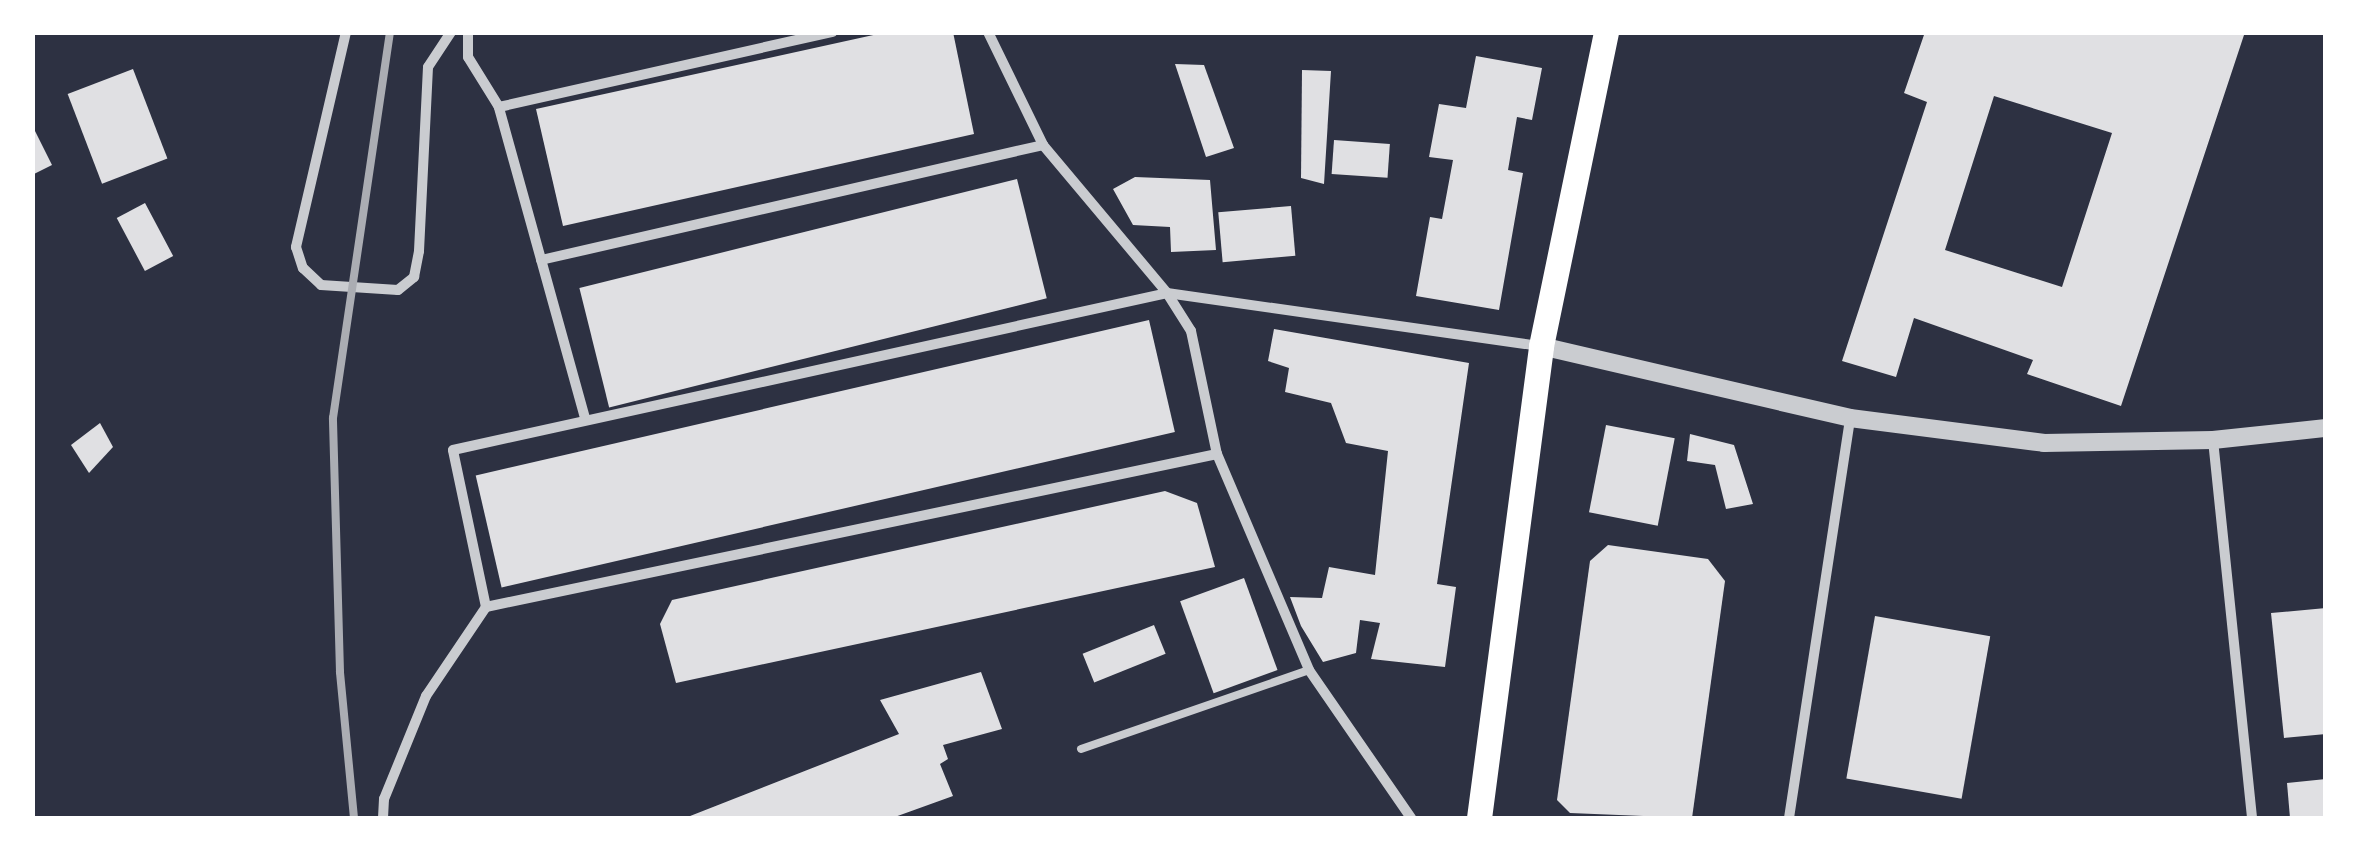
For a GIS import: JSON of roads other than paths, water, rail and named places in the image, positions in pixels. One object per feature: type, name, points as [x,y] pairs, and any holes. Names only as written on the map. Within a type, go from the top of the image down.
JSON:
[{"type":"main road","points":[[1480,818],[1542,346],[1606,32]]},
{"type":"street","points":[[346,32],[296,247],[304,268],[321,285],[398,290],[414,277],[428,68],[450,32]]},
{"type":"street","points":[[468,32],[468,58],[499,107],[585,418]]},
{"type":"street","points":[[499,107],[834,32]]},
{"type":"street","points":[[988,32],[1043,145],[1168,293],[1191,331],[1216,454],[1308,670],[1412,818]]},
{"type":"street","points":[[541,260],[1043,145]]},
{"type":"street","points":[[486,607],[454,450],[585,418],[1168,293],[1542,346],[1850,418],[2044,443],[2214,440],[2326,428]]},
{"type":"street","points":[[1790,818],[1850,418]]},
{"type":"street","points":[[2214,440],[2252,818]]},
{"type":"street","points":[[383,818],[384,799],[426,696],[486,607],[1216,454]]},
{"type":"lane","points":[[1081,750],[1308,670]]},
{"type":"railway","points":[[354,818],[340,672],[333,418],[390,32]]}]
